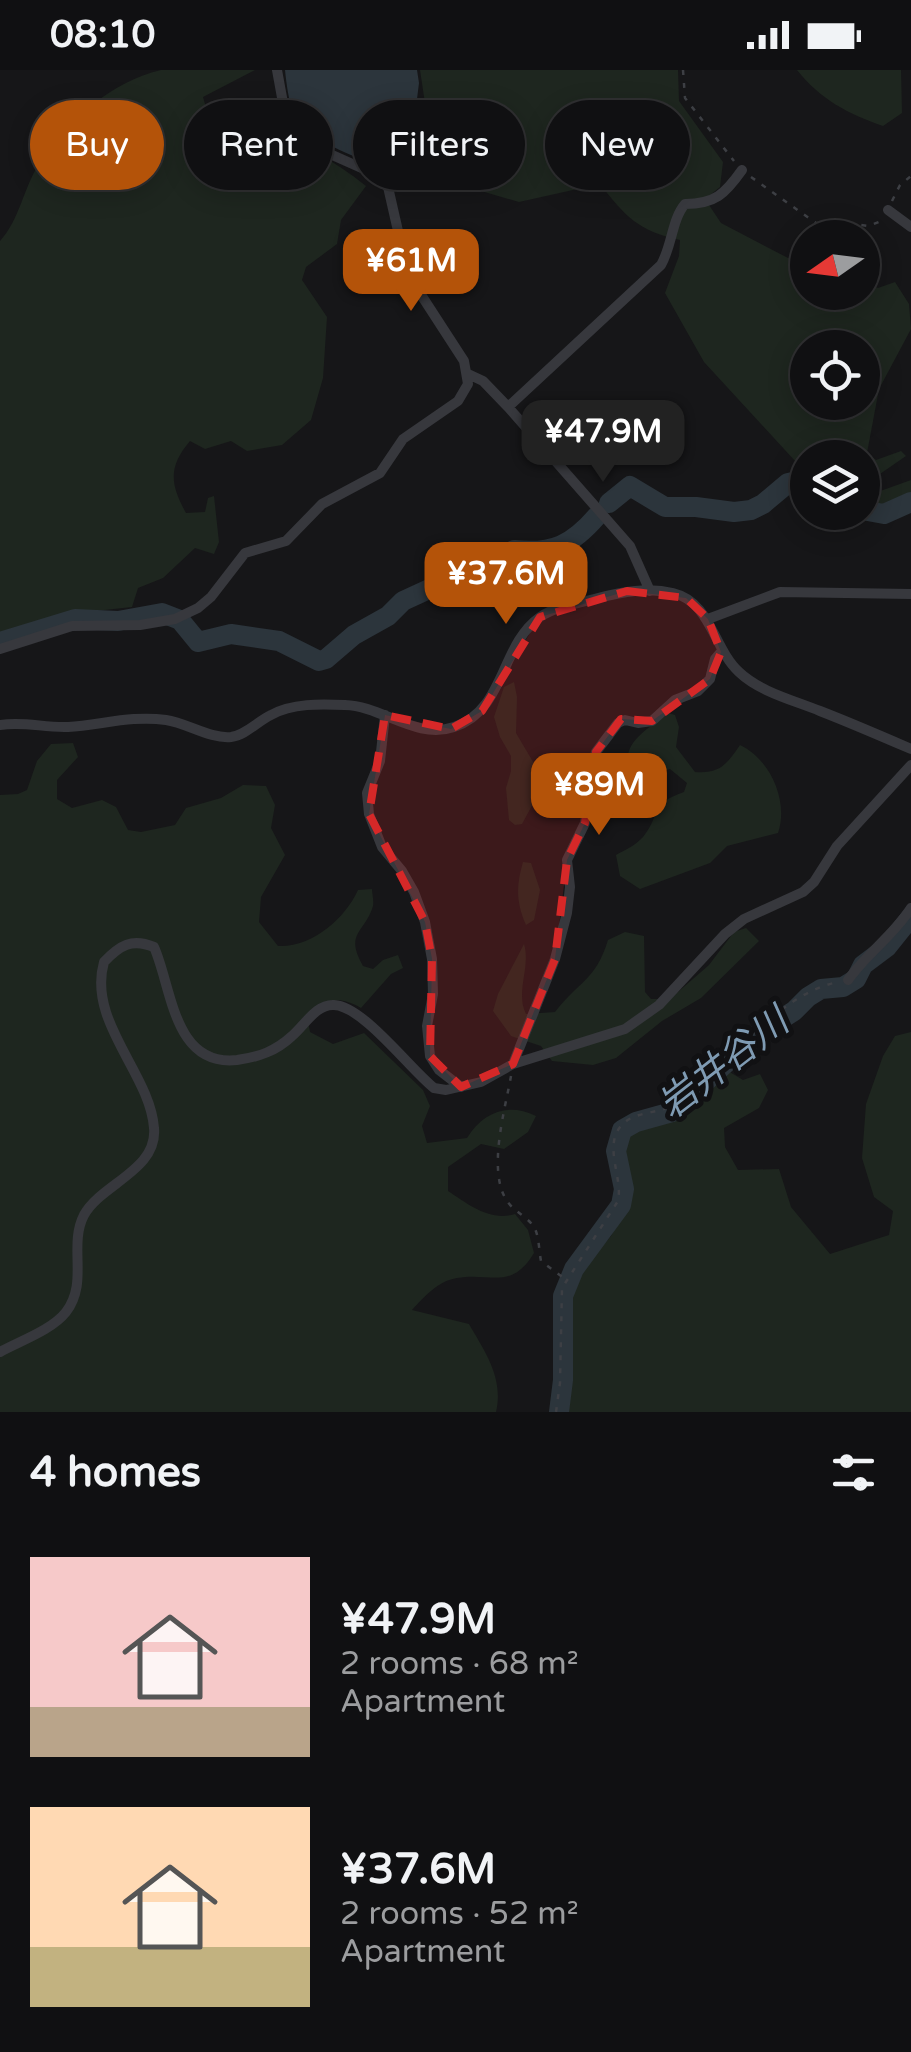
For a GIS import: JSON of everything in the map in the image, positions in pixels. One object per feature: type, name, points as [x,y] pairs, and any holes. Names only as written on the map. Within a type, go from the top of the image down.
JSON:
[{"type":"street","points":[[0,650],[80,625],[128,627],[178,618],[211,597],[245,553],[286,542],[322,504],[380,472],[403,439],[458,400],[468,384],[464,361],[406,266],[388,187],[366,170],[312,146],[287,125],[278,70]]},
{"type":"street","points":[[508,407],[661,266],[684,204],[703,204],[722,197],[742,170]]},
{"type":"street","points":[[888,210],[911,226]]},
{"type":"street","points":[[468,374],[483,381],[508,407],[630,546],[650,591]]},
{"type":"street","points":[[0,725],[20,722],[74,726],[145,718],[232,737],[289,707],[347,705],[434,730],[451,729],[468,722],[490,699],[528,629],[540,617],[614,594],[650,591],[686,598],[708,619],[722,652],[740,673],[765,690],[911,749]]},
{"type":"street","points":[[708,619],[780,592],[911,594]]},
{"type":"street","points":[[513,1064],[555,959],[567,913],[567,860],[585,823],[596,752],[618,722],[652,721],[674,700],[698,691],[710,679],[715,659],[722,652]]},
{"type":"street","points":[[385,715],[380,761],[368,793],[369,814],[382,847],[414,892],[424,922],[432,959],[433,994],[427,1026],[430,1056],[460,1087]]},
{"type":"street","points":[[0,1352],[57,1321],[68,1310],[80,1274],[78,1237],[84,1214],[137,1167],[154,1143],[149,1104],[126,1062],[102,999],[104,962],[120,946],[139,941],[154,947],[174,1015],[186,1037],[208,1056],[222,1061],[262,1056],[292,1036],[319,1008],[334,1005],[368,1024],[434,1088],[460,1087],[481,1082],[513,1064],[625,1029],[659,1006],[725,934],[759,910],[814,882],[837,846],[911,766]]},
{"type":"street","points":[[848,980],[864,958],[888,940],[911,908]]},
{"type":"path","points":[[683,70],[685,98],[742,170],[809,215],[822,230],[830,233],[852,224],[869,226],[880,222],[894,195],[911,176]]},
{"type":"path","points":[[556,1412],[560,1383],[559,1308],[565,1279],[618,1201],[621,1188],[613,1155],[615,1136],[622,1124],[675,1104],[758,1030],[809,991],[821,984],[848,980]]},
{"type":"path","points":[[513,1064],[498,1142],[500,1188],[508,1204],[536,1230],[541,1260],[550,1271],[565,1279]]},
{"type":"highlighted area","points":[[627,591],[686,598],[708,619],[721,652],[710,679],[652,721],[621,719],[596,752],[585,823],[567,860],[555,959],[513,1064],[461,1087],[430,1056],[432,959],[425,922],[369,814],[385,715],[451,729],[482,711],[540,617]]},
{"type":"shaded area","points":[[161,70],[255,70],[203,97],[204,100],[184,100],[184,190],[333,190],[333,163],[353,176],[353,190],[363,190],[341,220],[337,244],[306,267],[302,280],[327,317],[323,378],[311,420],[282,445],[247,451],[231,441],[205,449],[190,441],[183,450],[175,468],[174,484],[186,513],[205,512],[208,498],[214,496],[219,542],[214,554],[195,548],[163,578],[138,588],[132,607],[68,614],[0,636],[0,241],[30,181],[30,190],[164,190],[164,100],[99,100]]},
{"type":"shaded area","points":[[285,70],[417,70],[419,83],[417,100],[353,100],[353,156],[333,146],[333,100],[290,100]]},
{"type":"shaded area","points":[[420,70],[678,70],[679,100],[545,100],[545,190],[573,190],[519,202],[478,190],[525,190],[525,100],[425,100]]},
{"type":"shaded area","points":[[797,70],[901,70],[902,113],[883,126],[870,121],[825,97]]},
{"type":"shaded area","points":[[690,116],[723,162],[720,187],[705,199],[721,223],[790,257],[790,310],[880,310],[880,287],[895,282],[909,304],[911,329],[880,387],[880,330],[790,330],[790,420],[873,420],[869,440],[790,440],[790,456],[704,362],[665,293],[679,256],[680,240],[653,232],[617,205],[605,190],[690,190]]},
{"type":"shaded area","points":[[901,451],[906,456],[880,474],[880,459]]},
{"type":"shaded area","points":[[911,480],[911,497],[880,507],[880,491]]},
{"type":"shaded area","points":[[514,682],[516,733],[539,772],[541,789],[522,824],[515,825],[509,820],[506,788],[511,756],[494,717],[504,687]]},
{"type":"shaded area","points":[[668,713],[675,715],[679,727],[676,747],[695,772],[722,766],[740,745],[751,751],[774,782],[781,821],[778,833],[727,846],[710,863],[640,889],[620,876],[616,855],[640,840],[661,805],[684,792],[687,783],[670,769],[652,774],[635,792],[629,776],[628,753],[638,737]]},
{"type":"shaded area","points":[[73,743],[78,757],[57,780],[57,799],[72,808],[102,800],[116,807],[128,830],[141,832],[175,825],[186,808],[221,798],[243,785],[266,786],[275,805],[271,828],[285,855],[261,897],[259,922],[278,946],[303,942],[326,930],[358,890],[372,889],[373,906],[356,940],[358,955],[363,966],[373,969],[398,955],[403,968],[391,974],[361,1008],[339,1000],[320,1006],[307,1016],[310,1032],[333,1044],[364,1033],[423,1090],[430,1106],[422,1126],[427,1143],[467,1138],[480,1122],[497,1112],[515,1110],[536,1116],[528,1132],[504,1149],[481,1144],[448,1167],[448,1191],[488,1214],[515,1214],[528,1230],[534,1253],[525,1265],[508,1276],[444,1282],[412,1310],[469,1324],[495,1377],[496,1412],[0,1412],[0,795],[27,790],[37,761],[51,744]]},
{"type":"shaded area","points":[[523,862],[531,863],[540,890],[534,920],[526,925],[518,894]]},
{"type":"shaded area","points":[[746,928],[759,941],[701,998],[662,1021],[616,1058],[593,1065],[552,1061],[541,1046],[511,1036],[493,1011],[524,944],[522,997],[526,1014],[555,1012],[592,972],[608,940],[625,932],[644,936],[645,992],[651,999],[670,999],[709,965],[734,932]]},
{"type":"shaded area","points":[[911,1032],[911,1412],[566,1412],[569,1302],[577,1276],[611,1236],[631,1194],[623,1160],[627,1133],[642,1123],[676,1115],[728,1071],[743,1080],[760,1074],[768,1090],[759,1108],[724,1128],[725,1147],[738,1170],[779,1169],[791,1207],[830,1254],[889,1235],[893,1211],[874,1197],[862,1158],[866,1104],[883,1056],[895,1036]]},
{"type":"waterway","points":[[609,503],[630,486],[665,507],[734,512],[763,504],[790,483]]},
{"type":"waterway","points":[[880,513],[911,502]]},
{"type":"waterway","points":[[0,642],[75,619],[118,621],[162,613],[180,620],[198,642],[231,634],[279,641],[319,661],[388,616],[403,601],[514,550],[561,545],[597,516]]},
{"type":"waterway","name":"岩井谷川","points":[[559,1412],[563,1296],[574,1269],[621,1205],[624,1189],[616,1151],[622,1130],[672,1112],[758,1034],[808,997],[856,979],[863,965],[887,947],[911,917]]}]
